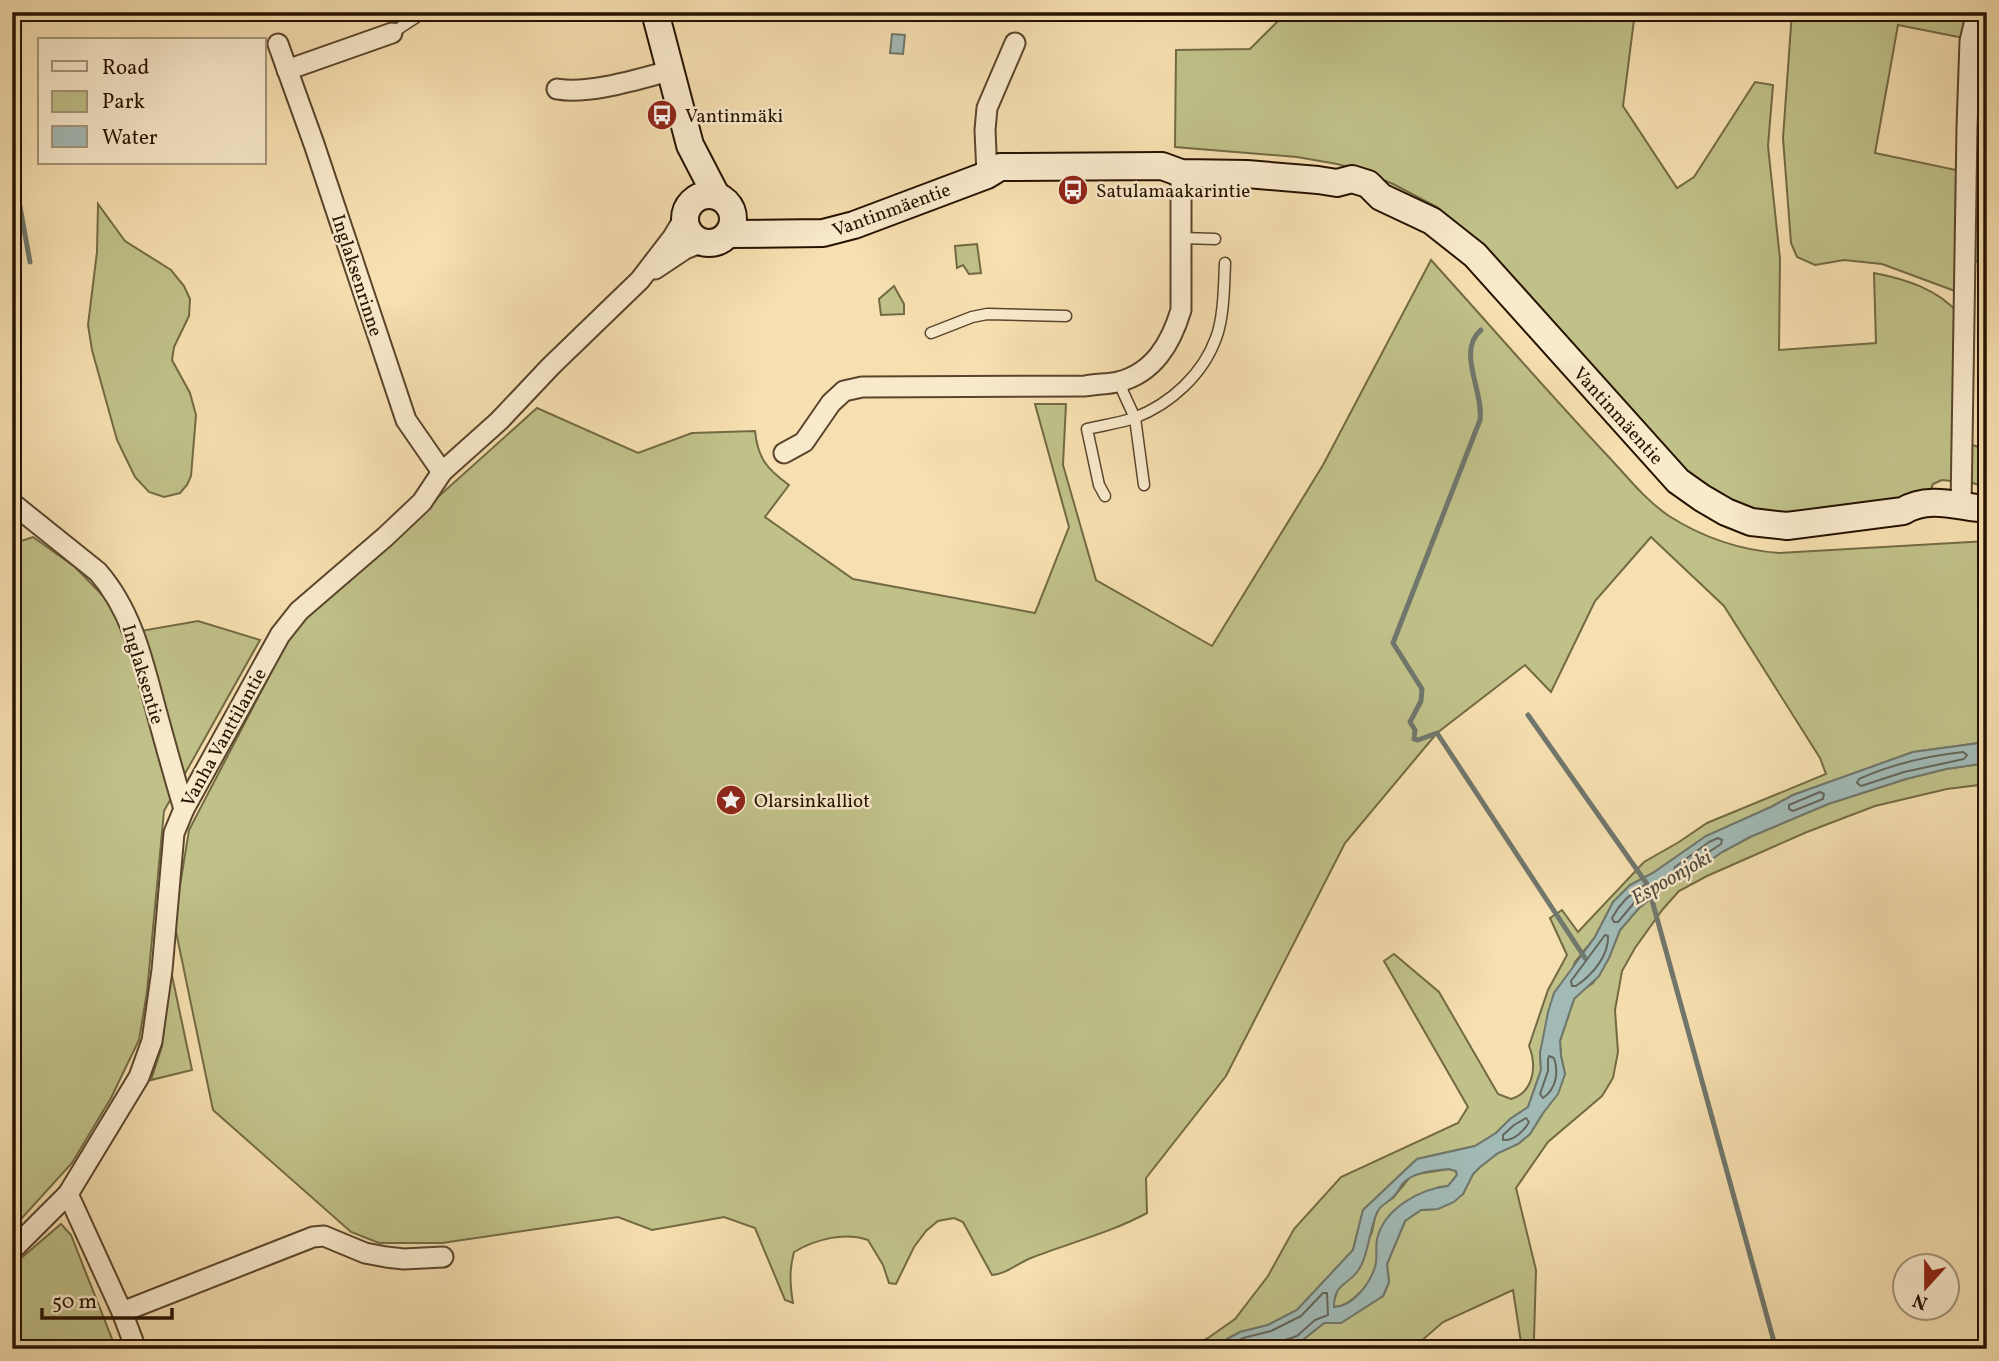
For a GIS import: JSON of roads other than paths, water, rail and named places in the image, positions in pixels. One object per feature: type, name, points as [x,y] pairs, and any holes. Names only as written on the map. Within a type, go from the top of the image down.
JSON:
[{"type":"street","points":[[655,12],[690,145],[690,181],[711,212]]},
{"type":"street","points":[[1974,508],[1967,115],[1970,41],[1977,12]]},
{"type":"street","points":[[287,70],[392,33]]},
{"type":"street","points":[[987,175],[985,130],[988,108],[1015,43]]},
{"type":"street","name":"Inglaksenrinne","points":[[278,44],[406,421],[442,472]]},
{"type":"street","points":[[557,89],[567,91],[593,88],[669,71]]},
{"type":"street","points":[[784,453],[804,442],[831,402],[844,391],[862,387],[1085,386],[1121,381],[1149,367],[1166,348],[1175,331],[1181,310],[1181,173]]},
{"type":"street","name":"Vantinmäentie","points":[[703,242],[717,242],[711,212],[794,234],[823,233],[855,225],[987,175],[1001,181],[1162,180],[1181,173],[1247,174],[1336,183],[1352,179],[1368,184],[1376,189],[1381,197],[1432,221],[1475,255],[1678,481],[1726,512],[1751,522],[1787,526],[1903,511],[1913,505],[1935,501],[1974,508]]},
{"type":"street","name":"Vanha Vanttilantie","points":[[12,1250],[68,1194],[139,1077],[152,1041],[162,970],[174,833],[184,809],[280,635],[299,611],[422,502],[442,472],[499,421],[640,280],[673,237],[711,212]]},
{"type":"street","name":"Vanha Vanttilantie","points":[[640,280],[685,249],[703,242]]},
{"type":"street","name":"Inglaksentie","points":[[12,503],[98,572],[110,585],[122,606],[139,648],[184,809]]},
{"type":"street","points":[[68,1194],[136,1349]]},
{"type":"street","points":[[122,1312],[313,1237],[324,1236],[365,1253],[386,1258],[443,1257]]},
{"type":"lane","points":[[392,33],[424,12]]},
{"type":"lane","points":[[1181,237],[1215,239]]},
{"type":"lane","points":[[1105,496],[1099,485],[1087,429],[1135,418],[1175,396],[1200,369],[1217,337],[1225,263]]},
{"type":"lane","points":[[931,333],[987,314],[1066,316]]},
{"type":"lane","points":[[1121,381],[1135,418],[1144,485]]},
{"type":"water","points":[[892,34],[905,35],[903,54],[890,53]]},
{"type":"water","name":"Espoonjoki","points":[[1987,742],[1987,763],[1906,779],[1828,804],[1750,837],[1722,852],[1688,876],[1665,887],[1639,908],[1620,930],[1599,976],[1574,999],[1560,1041],[1565,1074],[1558,1094],[1530,1134],[1480,1167],[1473,1174],[1463,1194],[1454,1202],[1438,1209],[1421,1210],[1405,1221],[1387,1264],[1389,1282],[1383,1296],[1341,1323],[1324,1323],[1300,1342],[1279,1349],[1209,1349],[1240,1332],[1268,1325],[1297,1310],[1353,1250],[1363,1210],[1417,1159],[1475,1146],[1528,1107],[1541,1070],[1540,1053],[1554,993],[1595,937],[1613,902],[1630,885],[1653,873],[1706,836],[1793,795],[1913,752]],"holes":[[[1437,1170],[1456,1171],[1457,1175],[1448,1186],[1415,1196],[1387,1218],[1377,1239],[1376,1264],[1369,1280],[1354,1299],[1334,1307],[1338,1290],[1361,1266],[1379,1209],[1413,1176]]]},
{"type":"waterway","points":[[12,163],[30,262]]},
{"type":"waterway","points":[[1481,330],[1471,349],[1480,420],[1393,643],[1422,689],[1421,701],[1410,722],[1415,730],[1414,739],[1437,733],[1585,958]]},
{"type":"waterway","name":"Espoonjoki","points":[[1528,715],[1647,884]]},
{"type":"waterway","name":"Espoonjoki","points":[[1650,893],[1776,1349]]},
{"type":"place","name":"Vantinmäki","points":[[662,115]]},
{"type":"place","name":"Satulamaakarintie","points":[[1073,190]]},
{"type":"place","name":"Olarsinkalliot","points":[[731,800]]}]
